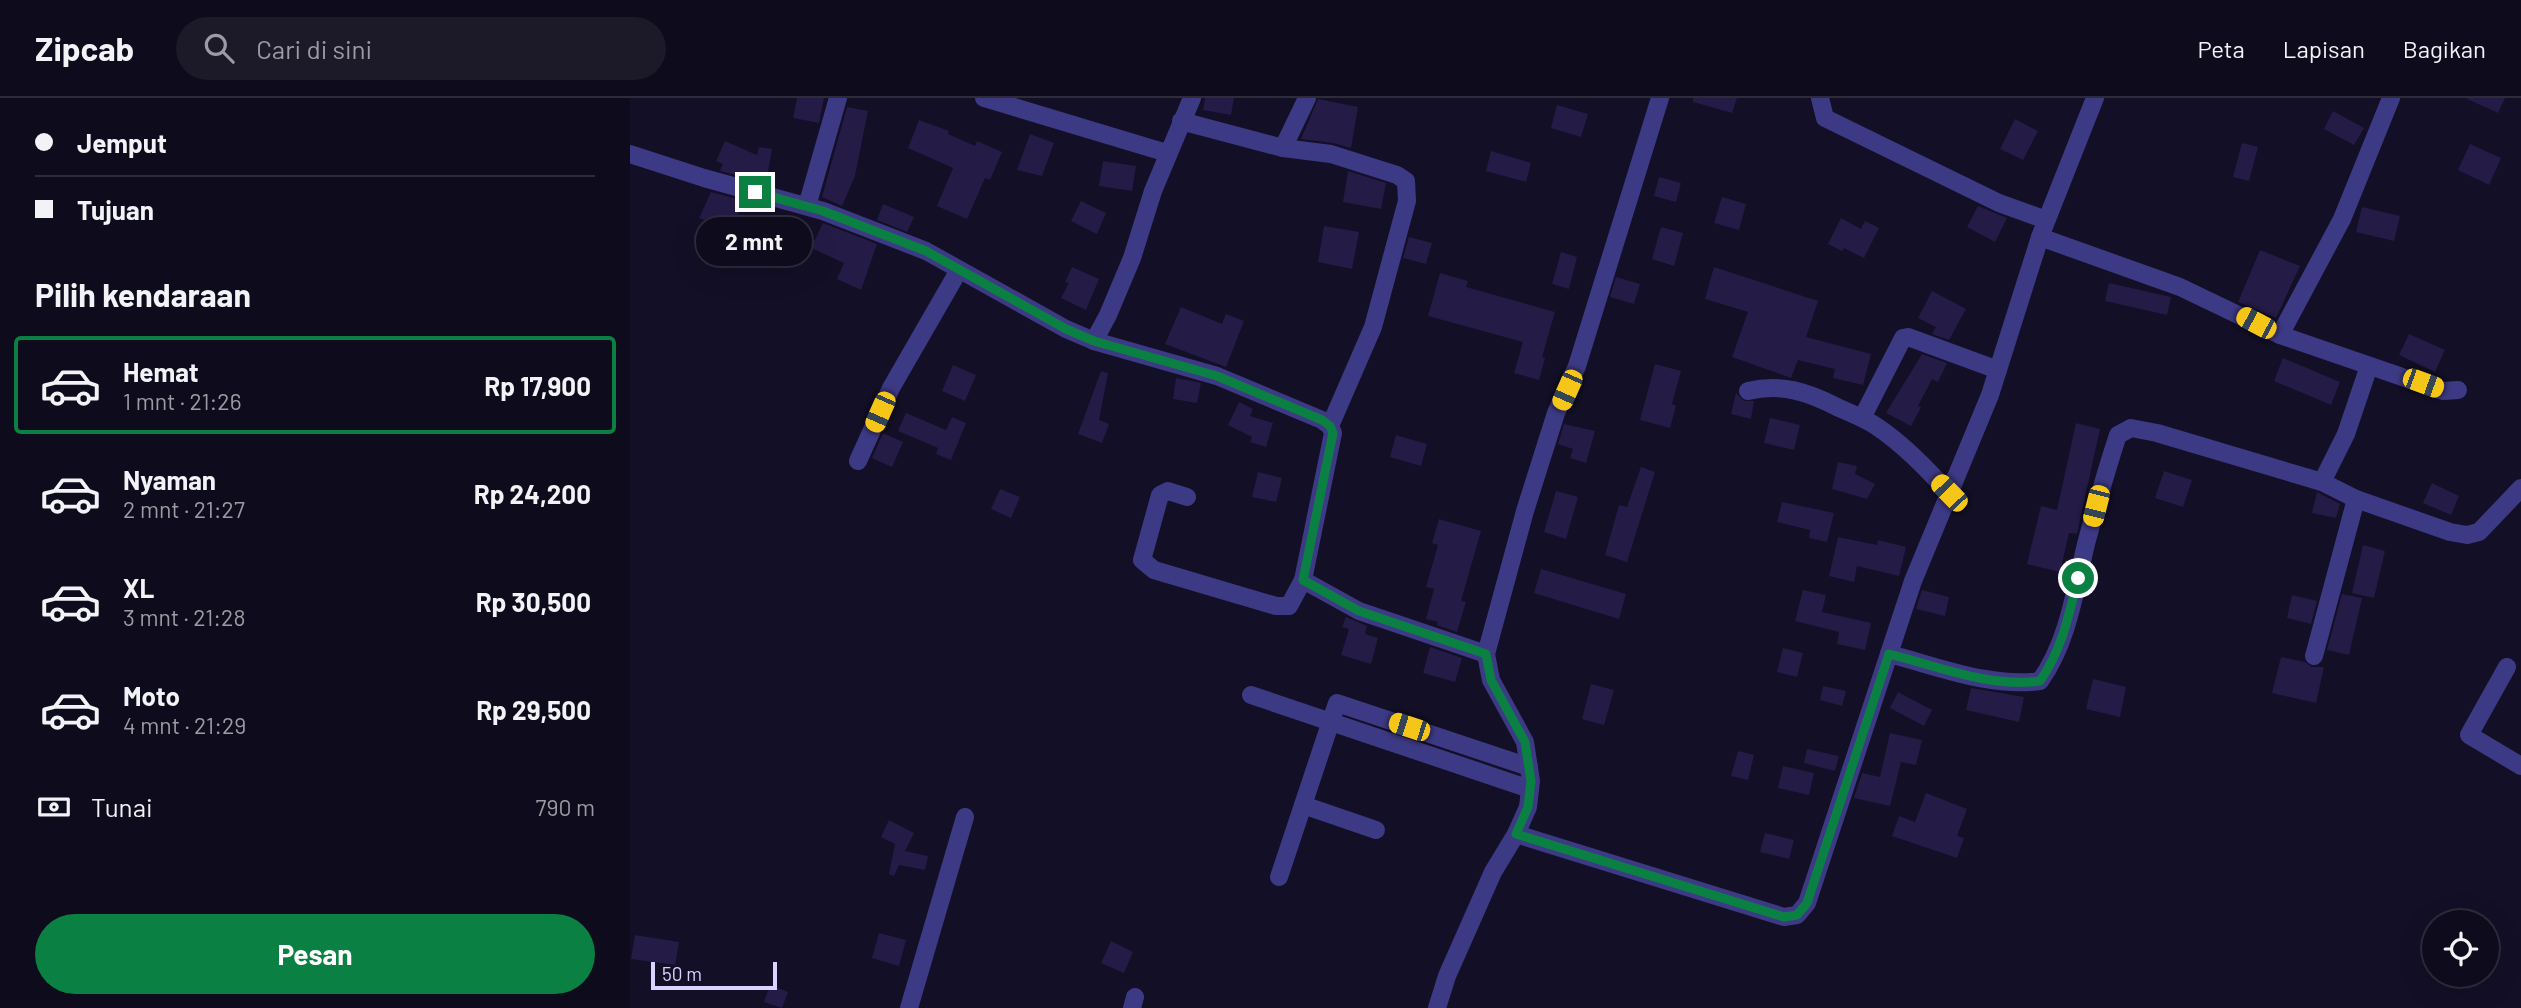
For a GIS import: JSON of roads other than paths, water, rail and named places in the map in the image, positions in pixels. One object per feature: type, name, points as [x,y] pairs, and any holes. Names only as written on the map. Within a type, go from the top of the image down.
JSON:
[{"type":"street","points":[[807,206],[838,98]]},
{"type":"street","points":[[984,98],[1167,153]]},
{"type":"street","points":[[1094,341],[1132,258],[1167,153],[1192,98]]},
{"type":"street","points":[[1283,148],[1307,98]]},
{"type":"street","points":[[1437,1008],[1447,976],[1493,872],[1516,834],[1528,807],[1529,767],[1525,742],[1491,680],[1486,654],[1529,499],[1556,413],[1577,366],[1660,98]]},
{"type":"street","points":[[1819,98],[1825,118],[1999,203],[2043,228],[2180,286],[2280,335],[2443,391],[2458,390]]},
{"type":"street","points":[[1516,834],[1784,917],[1797,915],[1807,903],[1913,581],[1990,396],[2043,228],[2095,98]]},
{"type":"street","points":[[2280,335],[2342,219],[2391,98]]},
{"type":"street","points":[[1181,121],[1283,148],[1332,154],[1397,174],[1406,181],[1407,201],[1373,327],[1330,426]]},
{"type":"street","points":[[630,154],[704,178],[807,206],[926,251],[1066,329],[1094,341],[1217,376],[1322,420],[1330,426],[1333,433],[1303,580],[1289,606],[1276,607],[1154,570],[1145,564],[1142,560],[1160,495],[1168,491],[1187,497]]},
{"type":"street","points":[[858,461],[891,388],[959,270]]},
{"type":"street","points":[[1862,418],[1903,338],[1908,337],[1998,370]]},
{"type":"street","points":[[2322,482],[2346,434],[2369,366]]},
{"type":"street","points":[[1748,391],[1768,386],[1787,388],[1817,397],[1862,418],[1898,443],[1949,493]]},
{"type":"street","points":[[1889,654],[1982,678],[2018,684],[2040,681],[2053,664],[2066,626],[2096,506],[2118,435],[2131,428],[2157,433],[2322,482],[2356,499],[2450,532],[2467,535],[2479,531],[2521,488]]},
{"type":"street","points":[[2314,656],[2356,499]]},
{"type":"street","points":[[1303,580],[1359,611],[1486,654]]},
{"type":"street","points":[[2507,667],[2469,735],[2521,766]]},
{"type":"street","points":[[1251,695],[1530,789]]},
{"type":"street","points":[[1279,877],[1337,703],[1529,767]]},
{"type":"street","points":[[1303,805],[1376,830]]},
{"type":"street","points":[[909,1008],[965,817]]}]
